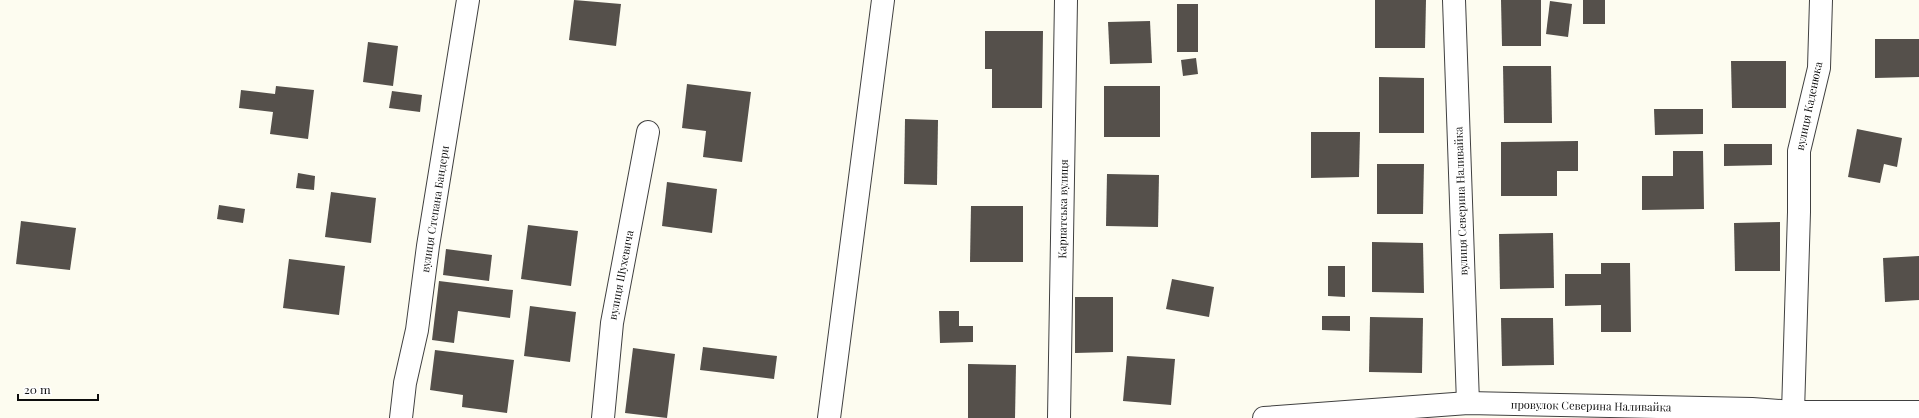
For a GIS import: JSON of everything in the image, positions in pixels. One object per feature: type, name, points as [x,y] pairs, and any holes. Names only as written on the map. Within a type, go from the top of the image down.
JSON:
[{"type":"street","name":"вулиця Степана Бандери","points":[[401,418],[405,383],[416,330],[428,246],[468,0]]},
{"type":"street","points":[[829,418],[883,0]]},
{"type":"street","name":"Карпатська вулиця","points":[[1059,418],[1066,0]]},
{"type":"street","name":"вулиця Северина Наливайка","points":[[1454,0],[1468,403]]},
{"type":"street","name":"вулиця Каденюка","points":[[1793,412],[1799,212],[1799,151],[1818,68],[1821,0]]},
{"type":"street","name":"вулиця Шухевича","points":[[603,418],[612,323],[648,132]]},
{"type":"street","name":"провулок Северина Наливайка","points":[[1264,418],[1468,403],[1752,409],[1793,412],[1919,412]]},
{"type":"building","points":[[574,0],[621,4],[616,46],[569,40]]},
{"type":"building","points":[[1375,0],[1426,0],[1425,48],[1375,48]]},
{"type":"building","points":[[1501,0],[1541,0],[1541,46],[1502,46]]},
{"type":"building","points":[[1583,0],[1605,0],[1605,24],[1583,24]]},
{"type":"building","points":[[1550,1],[1572,4],[1568,37],[1546,34]]},
{"type":"building","points":[[1177,4],[1198,4],[1198,52],[1177,52]]},
{"type":"building","points":[[1150,21],[1152,63],[1110,64],[1108,22]]},
{"type":"building","points":[[985,31],[1043,31],[1042,108],[992,108],[992,69],[985,69]]},
{"type":"building","points":[[1875,39],[1919,39],[1919,77],[1875,78]]},
{"type":"building","points":[[368,42],[398,46],[393,86],[363,82]]},
{"type":"building","points":[[1196,58],[1198,74],[1183,76],[1181,60]]},
{"type":"building","points":[[1731,61],[1786,61],[1786,108],[1732,108]]},
{"type":"building","points":[[1503,66],[1551,66],[1552,123],[1504,123]]},
{"type":"building","points":[[1379,77],[1424,78],[1424,133],[1379,133]]},
{"type":"building","points":[[687,84],[751,92],[742,162],[703,157],[706,131],[682,128]]},
{"type":"building","points":[[276,86],[314,90],[308,139],[270,134],[273,112],[239,108],[241,90],[275,94]]},
{"type":"building","points":[[1104,86],[1160,86],[1160,137],[1104,137]]},
{"type":"building","points":[[392,91],[422,95],[420,112],[389,108]]},
{"type":"building","points":[[1654,109],[1703,109],[1703,134],[1655,135]]},
{"type":"building","points":[[905,119],[938,120],[937,185],[904,184]]},
{"type":"building","points":[[1857,129],[1902,138],[1897,167],[1884,164],[1880,183],[1848,177]]},
{"type":"building","points":[[1311,132],[1360,132],[1359,177],[1311,178]]},
{"type":"building","points":[[1578,141],[1578,171],[1557,171],[1557,196],[1501,196],[1501,142]]},
{"type":"building","points":[[1724,144],[1772,144],[1772,165],[1724,166]]},
{"type":"building","points":[[1673,151],[1703,151],[1704,209],[1642,210],[1642,176],[1673,176]]},
{"type":"building","points":[[1377,164],[1424,164],[1423,214],[1377,214]]},
{"type":"building","points":[[298,173],[315,176],[314,190],[296,188]]},
{"type":"building","points":[[1107,174],[1159,175],[1158,227],[1106,226]]},
{"type":"building","points":[[667,182],[717,189],[712,233],[662,226]]},
{"type":"building","points":[[331,192],[376,198],[371,243],[325,237]]},
{"type":"building","points":[[219,205],[245,209],[243,223],[217,219]]},
{"type":"building","points":[[971,206],[1023,206],[1023,262],[970,262]]},
{"type":"building","points":[[21,221],[76,228],[70,270],[16,264]]},
{"type":"building","points":[[1780,222],[1780,271],[1735,271],[1734,223]]},
{"type":"building","points":[[528,225],[578,231],[571,286],[521,279]]},
{"type":"building","points":[[1553,233],[1554,288],[1500,289],[1499,234]]},
{"type":"building","points":[[1372,242],[1423,243],[1424,293],[1372,292]]},
{"type":"building","points":[[446,249],[492,255],[489,281],[443,275]]},
{"type":"building","points":[[1919,256],[1919,300],[1885,302],[1883,258]]},
{"type":"building","points":[[289,259],[345,266],[339,315],[283,308]]},
{"type":"building","points":[[1601,263],[1630,263],[1631,332],[1601,332],[1601,305],[1565,306],[1565,274],[1601,274]]},
{"type":"building","points":[[1328,266],[1345,266],[1345,297],[1328,296]]},
{"type":"building","points":[[1172,279],[1214,287],[1209,317],[1166,309]]},
{"type":"building","points":[[439,281],[513,290],[510,318],[458,311],[454,343],[432,340]]},
{"type":"building","points":[[1075,297],[1113,297],[1113,352],[1075,353]]},
{"type":"building","points":[[530,306],[576,312],[570,362],[524,356]]},
{"type":"building","points":[[939,311],[959,311],[959,326],[973,326],[973,342],[940,343]]},
{"type":"building","points":[[1322,316],[1350,316],[1350,331],[1322,330]]},
{"type":"building","points":[[1370,317],[1423,318],[1422,373],[1369,372]]},
{"type":"building","points":[[1501,318],[1553,318],[1554,365],[1502,366]]},
{"type":"building","points":[[703,347],[777,356],[774,379],[700,370]]},
{"type":"building","points":[[633,348],[675,354],[667,418],[625,413]]},
{"type":"building","points":[[435,350],[514,360],[507,413],[462,407],[463,395],[430,390]]},
{"type":"building","points":[[1127,356],[1175,359],[1171,405],[1123,401]]},
{"type":"building","points":[[968,364],[1016,365],[1015,418],[968,418]]}]
